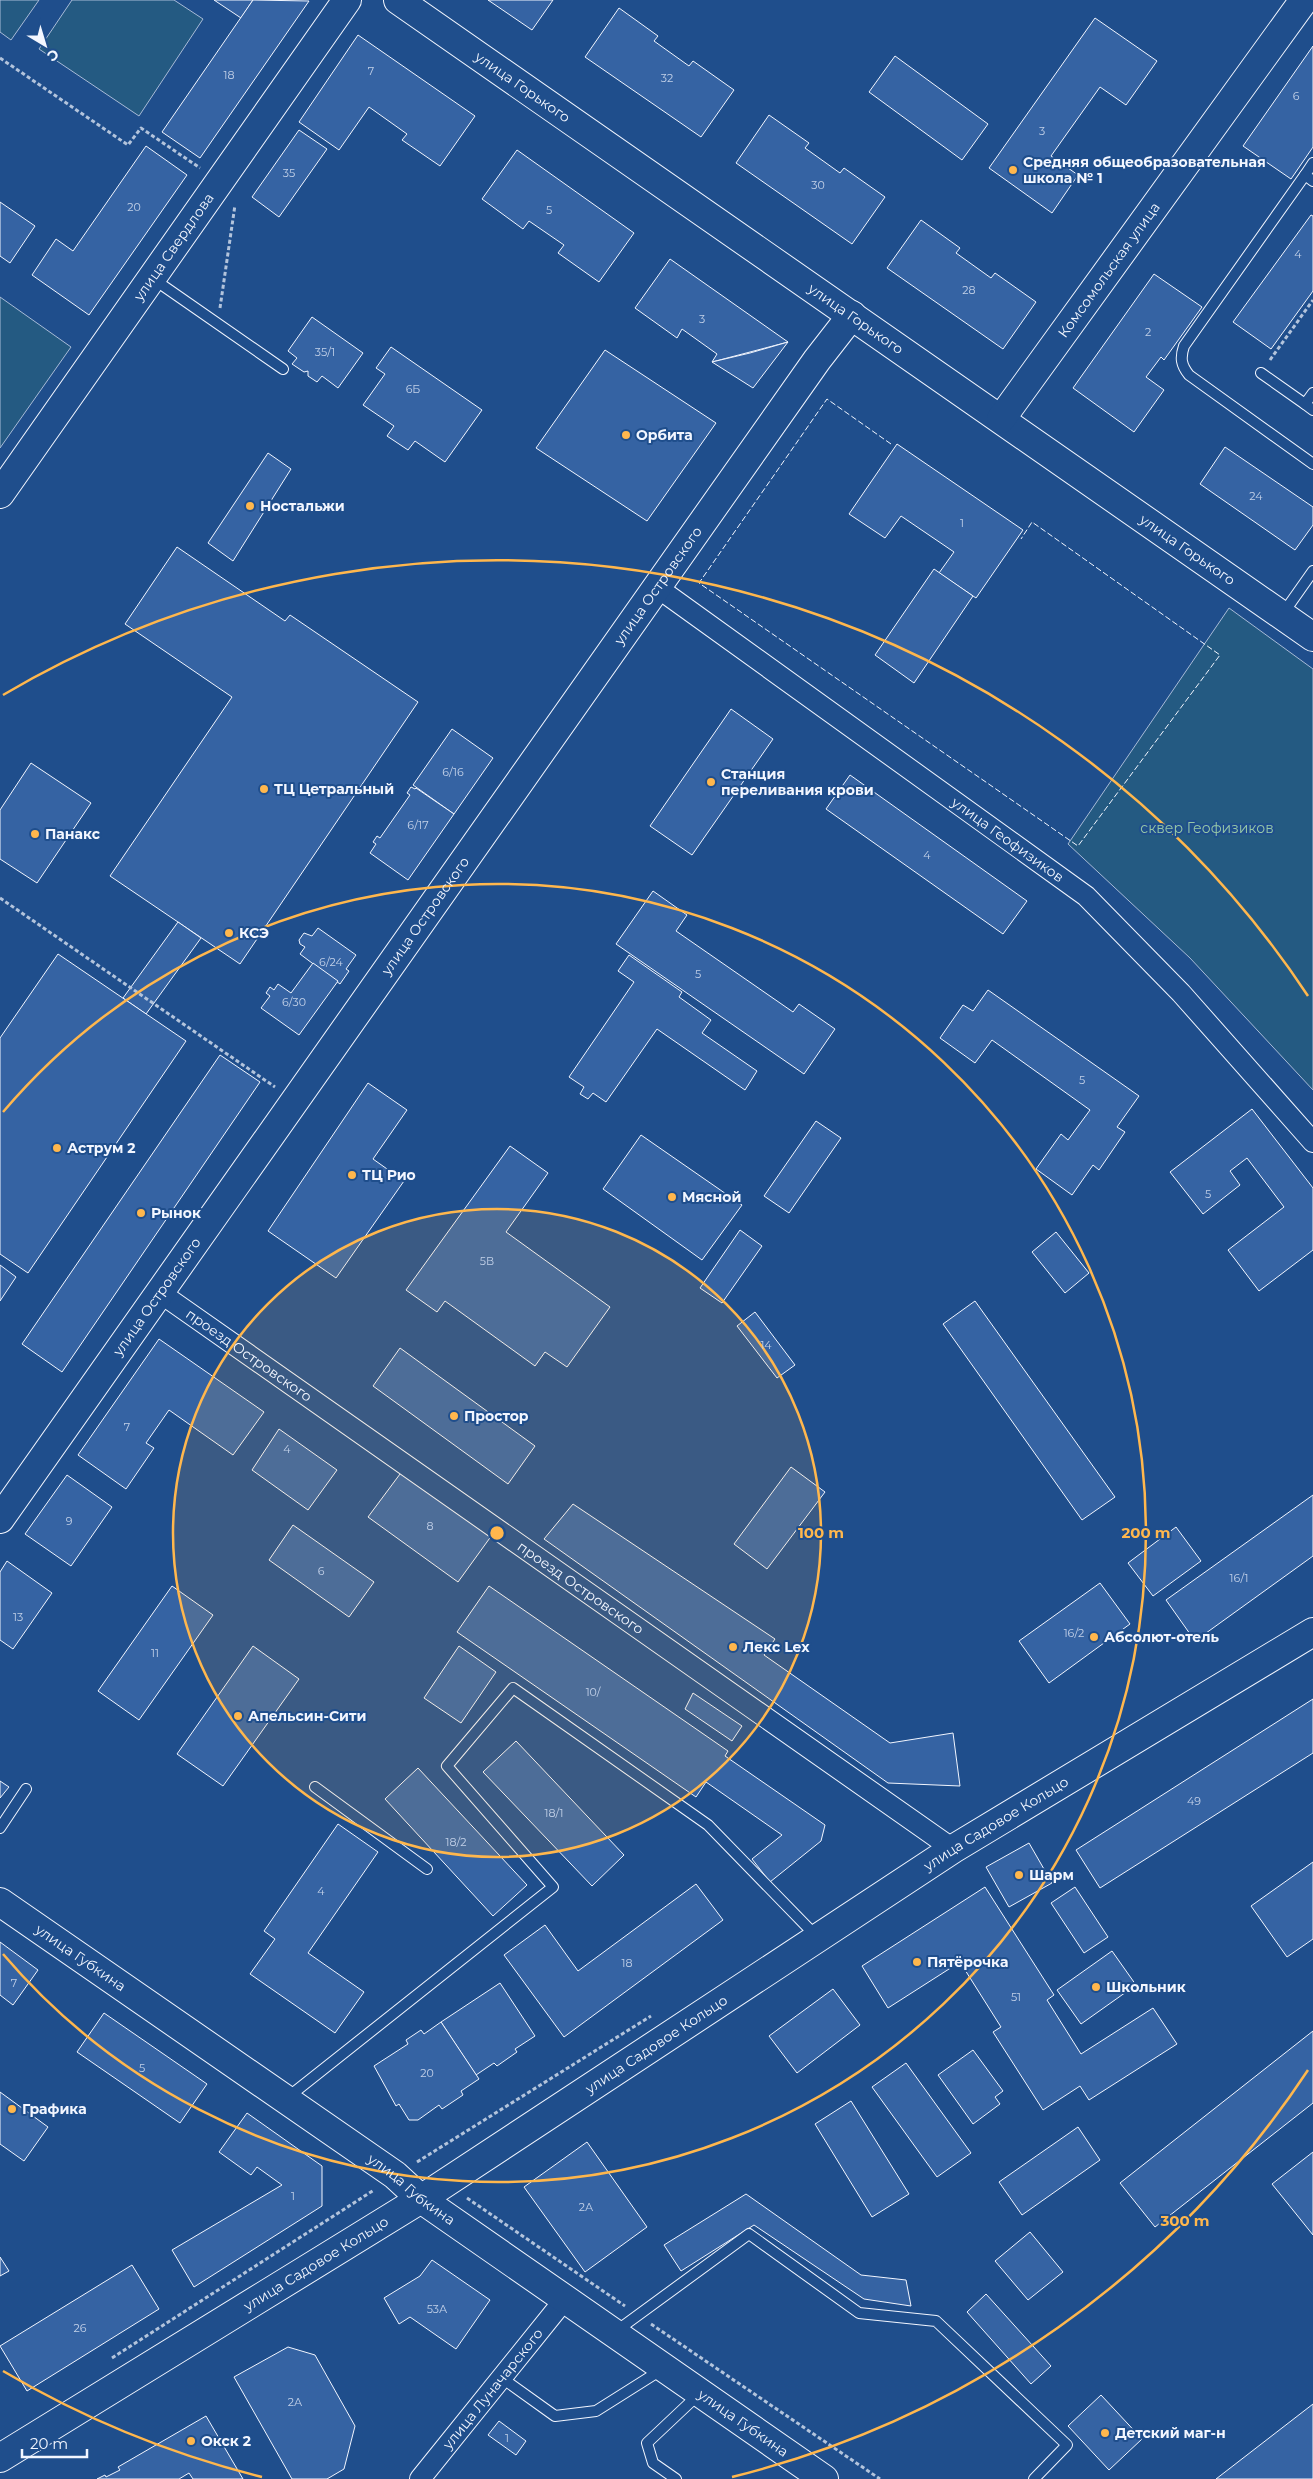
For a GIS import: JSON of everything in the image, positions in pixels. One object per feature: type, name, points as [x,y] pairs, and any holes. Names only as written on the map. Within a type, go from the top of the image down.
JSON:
[{"type":"street","name":"улица Свердлова","points":[[0,494],[347,0]]},
{"type":"street","name":"улица Горького","points":[[398,0],[852,314],[1313,637]]},
{"type":"street","name":"Комсомольская улица","points":[[1001,419],[1304,0]]},
{"type":"street","name":"улица Островского","points":[[0,1519],[817,360],[852,314]]},
{"type":"street","name":"улица Геофизиков","points":[[658,588],[1086,896],[1181,993],[1313,1142]]},
{"type":"street","name":"проезд Островского","points":[[159,1292],[953,1849]]},
{"type":"street","name":"улица Садовое Кольцо","points":[[0,2458],[422,2199],[953,1849],[1313,1632]]},
{"type":"street","name":"улица Губкина","points":[[0,1902],[395,2175],[422,2199],[824,2479]]},
{"type":"street","name":"улица Луначарского","points":[[420,2479],[565,2299]]},
{"type":"lane","points":[[1313,163],[1309,178],[1184,346],[1181,356],[1183,367],[1189,375],[1313,464]]},
{"type":"lane","points":[[151,277],[283,369]]},
{"type":"lane","points":[[1261,373],[1309,407],[1313,393]]},
{"type":"lane","points":[[1281,615],[1313,571]]},
{"type":"lane","points":[[286,2099],[553,1888],[447,1766],[513,1688],[708,1825],[818,1938]]},
{"type":"lane","points":[[316,1787],[427,1869]]},
{"type":"lane","points":[[0,1828],[26,1789]]},
{"type":"lane","points":[[615,2333],[749,2234],[859,2313],[936,2320],[1067,2445],[1034,2479]]},
{"type":"lane","points":[[502,2378],[555,2416],[596,2411],[664,2368]]},
{"type":"lane","points":[[676,2479],[653,2463],[647,2442],[699,2393]]},
{"type":"path","points":[[0,58],[128,145],[141,128],[219,180]]},
{"type":"path","points":[[218,322],[235,204]]},
{"type":"path","points":[[1261,373],[1313,300]]},
{"type":"path","points":[[0,898],[294,1100]]},
{"type":"green space","points":[[0,0],[39,0],[11,40],[0,32]]},
{"type":"green space","points":[[72,0],[174,0],[203,19],[139,116],[39,49]]},
{"type":"green space","points":[[0,297],[71,347],[0,448]]},
{"type":"green space","name":"cквер Геофизиков","points":[[1229,608],[1313,669],[1313,1090],[1190,958],[1068,844]]},
{"type":"building","points":[[214,0],[253,0],[241,18]]},
{"type":"building","points":[[253,0],[309,1],[200,158],[162,132]]},
{"type":"building","points":[[488,0],[553,0],[532,30]]},
{"type":"building","points":[[619,8],[658,36],[654,41],[689,66],[693,61],[734,90],[701,137],[585,57]]},
{"type":"building","points":[[1095,18],[1157,61],[1126,105],[1100,87],[1051,156],[1078,175],[1052,213],[989,168]]},
{"type":"building","points":[[358,35],[475,116],[440,166],[402,140],[407,134],[369,107],[339,150],[299,122]]},
{"type":"building","points":[[1313,46],[1313,147],[1291,179],[1243,146]]},
{"type":"building","points":[[895,56],[988,124],[962,160],[869,92]]},
{"type":"building","points":[[769,115],[809,143],[805,148],[840,173],[844,168],[885,197],[852,244],[736,163]]},
{"type":"building","points":[[299,130],[327,149],[279,217],[252,197]]},
{"type":"building","points":[[146,146],[187,175],[89,315],[32,275],[56,239],[73,251]]},
{"type":"building","points":[[517,150],[634,233],[599,282],[558,253],[564,245],[529,221],[523,229],[482,199]]},
{"type":"building","points":[[0,202],[35,226],[10,263],[0,256]]},
{"type":"building","points":[[1311,215],[1313,216],[1313,291],[1271,349],[1233,322]]},
{"type":"building","points":[[921,220],[960,248],[956,253],[991,278],[995,273],[1036,302],[1003,349],[887,268]]},
{"type":"building","points":[[670,259],[788,342],[712,362],[717,354],[682,329],[677,338],[635,308]]},
{"type":"building","points":[[1154,274],[1202,307],[1164,360],[1161,357],[1146,377],[1164,390],[1134,432],[1073,388]]},
{"type":"building","points":[[312,317],[363,353],[338,388],[322,376],[317,382],[308,376],[308,371],[304,372],[292,364],[297,358],[288,351]]},
{"type":"building","points":[[788,342],[753,388],[712,362],[750,353]]},
{"type":"building","points":[[391,347],[482,410],[445,462],[415,441],[408,450],[387,436],[394,426],[363,405],[385,374],[376,368]]},
{"type":"building","name":"Орбита","points":[[605,350],[716,423],[647,521],[536,448]]},
{"type":"building","points":[[897,444],[1023,530],[976,598],[939,573],[954,552],[901,516],[885,538],[849,514]]},
{"type":"building","points":[[1225,447],[1313,507],[1313,525],[1295,550],[1200,484]]},
{"type":"building","name":"Ностальжи","points":[[268,453],[291,469],[233,561],[208,543]]},
{"type":"building","name":"ТЦ Цетральный","points":[[177,547],[285,621],[290,615],[418,702],[240,964],[110,876],[232,697],[125,624]]},
{"type":"building","points":[[934,569],[973,596],[914,683],[875,655]]},
{"type":"building","name":"Станция переливания крови","points":[[731,709],[773,739],[692,855],[650,826]]},
{"type":"building","points":[[452,729],[493,758],[454,814],[413,785]]},
{"type":"building","name":"Панакс","points":[[31,763],[91,803],[37,883],[0,859],[0,810]]},
{"type":"building","points":[[850,775],[1027,901],[1003,934],[826,809]]},
{"type":"building","points":[[411,787],[416,788],[454,814],[408,880],[370,853],[376,844],[373,842],[377,836],[380,838],[410,795],[407,793]]},
{"type":"building","points":[[653,891],[687,915],[676,931],[793,1012],[799,1004],[835,1029],[804,1074],[616,944]]},
{"type":"building","points":[[178,922],[201,938],[146,1014],[123,998]]},
{"type":"building","points":[[318,928],[356,955],[346,969],[349,971],[340,984],[300,954],[305,947],[300,944],[299,940],[304,933],[312,936]]},
{"type":"building","name":"Аструм 2","points":[[58,954],[186,1041],[28,1273],[0,1254],[0,1038]]},
{"type":"building","points":[[629,955],[682,992],[679,997],[711,1020],[702,1033],[757,1071],[745,1090],[657,1029],[606,1102],[593,1093],[588,1099],[580,1094],[584,1087],[569,1077],[634,982],[618,971]]},
{"type":"building","points":[[313,963],[338,981],[299,1035],[261,1008],[270,996],[266,993],[270,987],[274,990],[278,984],[291,993]]},
{"type":"building","points":[[988,990],[1139,1096],[1117,1127],[1125,1132],[1099,1170],[1093,1165],[1072,1195],[1036,1169],[1061,1134],[1068,1140],[1090,1110],[992,1040],[975,1063],[940,1038],[963,1005],[973,1011]]},
{"type":"building","name":"Рынок","points":[[220,1055],[260,1082],[62,1372],[22,1344]]},
{"type":"building","name":"ТЦ Рио","points":[[368,1083],[407,1110],[373,1159],[404,1181],[336,1278],[268,1231]]},
{"type":"building","points":[[1252,1109],[1313,1188],[1313,1250],[1259,1291],[1228,1250],[1284,1207],[1247,1158],[1230,1171],[1240,1185],[1203,1214],[1170,1172]]},
{"type":"building","points":[[816,1121],[841,1138],[789,1213],[764,1196]]},
{"type":"building","name":"Мясной","points":[[641,1135],[742,1205],[702,1260],[603,1189]]},
{"type":"building","points":[[510,1146],[548,1173],[506,1232],[610,1307],[567,1367],[545,1352],[535,1366],[445,1301],[437,1312],[406,1290]]},
{"type":"building","points":[[740,1230],[762,1246],[722,1303],[700,1288]]},
{"type":"building","points":[[1056,1232],[1089,1273],[1065,1293],[1032,1252]]},
{"type":"building","points":[[0,1265],[16,1277],[0,1301]]},
{"type":"building","points":[[975,1301],[1115,1497],[1082,1520],[943,1324]]},
{"type":"building","points":[[755,1312],[795,1365],[777,1378],[737,1326]]},
{"type":"building","points":[[159,1339],[264,1412],[233,1455],[169,1410],[146,1443],[154,1448],[126,1489],[78,1455]]},
{"type":"building","name":"Простор","points":[[400,1348],[535,1446],[508,1484],[373,1386]]},
{"type":"building","points":[[279,1429],[337,1470],[308,1510],[252,1470]]},
{"type":"building","points":[[791,1467],[825,1492],[767,1569],[734,1544]]},
{"type":"building","points":[[403,1470],[492,1535],[458,1582],[368,1517]]},
{"type":"building","points":[[67,1475],[112,1507],[71,1566],[25,1534]]},
{"type":"building","points":[[1313,1495],[1313,1556],[1195,1641],[1166,1600]]},
{"type":"building","name":"Лекс Lex","points":[[573,1504],[775,1639],[764,1655],[890,1743],[953,1733],[960,1786],[888,1783],[544,1539]]},
{"type":"building","points":[[293,1525],[374,1582],[349,1617],[269,1560]]},
{"type":"building","points":[[1176,1527],[1201,1561],[1153,1596],[1128,1563]]},
{"type":"building","points":[[7,1561],[52,1593],[13,1649],[0,1640],[0,1572]]},
{"type":"building","points":[[1100,1583],[1130,1624],[1049,1683],[1019,1641]]},
{"type":"building","points":[[172,1586],[213,1615],[139,1720],[98,1691]]},
{"type":"building","points":[[489,1586],[728,1751],[725,1756],[825,1825],[821,1841],[770,1882],[752,1859],[782,1835],[706,1782],[696,1797],[457,1632]]},
{"type":"building","name":"Апельсин-Сити","points":[[253,1646],[299,1679],[223,1786],[177,1754]]},
{"type":"building","points":[[459,1646],[496,1672],[461,1723],[424,1698]]},
{"type":"building","points":[[693,1693],[742,1726],[732,1741],[685,1709]]},
{"type":"building","points":[[1313,1699],[1313,1753],[1100,1888],[1076,1850]]},
{"type":"building","points":[[516,1741],[624,1855],[592,1886],[483,1772]]},
{"type":"building","points":[[418,1768],[527,1885],[493,1916],[385,1799]]},
{"type":"building","points":[[0,1781],[9,1787],[0,1798]]},
{"type":"building","points":[[338,1824],[378,1852],[308,1953],[364,1992],[335,2033],[250,1974],[275,1939],[264,1931]]},
{"type":"building","name":"Шарм","points":[[1029,1843],[1052,1883],[1009,1907],[986,1867]]},
{"type":"building","points":[[1313,1862],[1313,1939],[1287,1957],[1251,1906]]},
{"type":"building","points":[[696,1884],[723,1920],[564,2037],[504,1955],[545,1925],[578,1971]]},
{"type":"building","points":[[985,1887],[1054,1995],[1047,2000],[1081,2054],[1153,2008],[1177,2044],[1089,2100],[1080,2086],[1043,2110],[993,2032],[1001,2027],[960,1962],[888,2008],[862,1966]]},
{"type":"building","points":[[1075,1887],[1108,1937],[1084,1953],[1051,1903]]},
{"type":"building","points":[[0,1942],[38,1970],[13,2005],[0,1995]]},
{"type":"building","name":"Школьник","points":[[1112,1951],[1136,1985],[1081,2024],[1057,1990]]},
{"type":"building","points":[[500,1983],[535,2036],[515,2049],[517,2052],[497,2066],[494,2063],[476,2075],[441,2022]]},
{"type":"building","points":[[833,1989],[860,2025],[797,2073],[769,2036]]},
{"type":"building","points":[[104,2013],[207,2084],[180,2123],[77,2052]]},
{"type":"building","points":[[441,2022],[479,2079],[461,2091],[463,2095],[442,2109],[439,2105],[418,2120],[409,2120],[399,2104],[396,2106],[374,2066],[408,2044],[406,2040],[421,2030],[424,2034]]},
{"type":"building","points":[[1313,2031],[1313,2103],[1155,2227],[1120,2183]]},
{"type":"building","points":[[973,2050],[1003,2091],[995,2097],[1000,2104],[973,2124],[938,2075]]},
{"type":"building","points":[[906,2063],[971,2153],[937,2177],[872,2087]]},
{"type":"building","name":"Графика","points":[[0,2092],[48,2127],[24,2161],[0,2144]]},
{"type":"building","points":[[851,2101],[909,2194],[872,2217],[815,2124]]},
{"type":"building","points":[[247,2113],[322,2166],[322,2206],[194,2287],[172,2250],[282,2185],[257,2167],[251,2175],[219,2152]]},
{"type":"building","points":[[1078,2127],[1100,2160],[1022,2215],[999,2182]]},
{"type":"building","points":[[587,2142],[647,2227],[585,2272],[524,2187]]},
{"type":"building","points":[[1313,2152],[1313,2235],[1272,2184]]},
{"type":"building","points":[[746,2194],[861,2275],[906,2280],[911,2306],[864,2299],[754,2225],[681,2271],[664,2245]]},
{"type":"building","points":[[1030,2232],[1063,2272],[1028,2300],[995,2261]]},
{"type":"building","points":[[0,2257],[9,2271],[0,2276]]},
{"type":"building","points":[[432,2260],[490,2300],[456,2349],[410,2317],[399,2324],[384,2298],[420,2276]]},
{"type":"building","points":[[132,2265],[159,2309],[27,2391],[0,2346]]},
{"type":"building","points":[[986,2294],[1051,2366],[1031,2384],[967,2312]]},
{"type":"building","points":[[288,2347],[315,2355],[355,2426],[344,2469],[327,2479],[292,2479],[234,2377]]},
{"type":"building","name":"Детский маг-н","points":[[1101,2395],[1142,2439],[1109,2470],[1068,2426]]},
{"type":"building","points":[[1313,2404],[1313,2479],[1216,2479]]},
{"type":"building","name":"Окск 2","points":[[206,2416],[243,2479],[193,2479],[189,2473],[179,2479],[97,2479],[120,2470],[118,2467]]},
{"type":"building","points":[[499,2421],[526,2441],[516,2455],[488,2435]]},
{"type":"fence","points":[[891,444],[827,399],[699,583],[1078,846],[1220,655],[1032,522],[1021,539]]},
{"type":"place","name":"Средняя общеобразовательная школа № 1","points":[[1013,170]]},
{"type":"place","name":"Орбита","points":[[626,435]]},
{"type":"place","name":"Ностальжи","points":[[250,506]]},
{"type":"place","name":"Станция переливания крови","points":[[711,782]]},
{"type":"place","name":"ТЦ Цетральный","points":[[264,789]]},
{"type":"place","name":"Панакс","points":[[35,834]]},
{"type":"place","name":"КСЭ","points":[[229,933]]},
{"type":"place","name":"Аструм 2","points":[[57,1148]]},
{"type":"place","name":"ТЦ Рио","points":[[352,1175]]},
{"type":"place","name":"Мясной","points":[[672,1197]]},
{"type":"place","name":"Рынок","points":[[141,1213]]},
{"type":"place","name":"Простор","points":[[454,1416]]},
{"type":"place","name":"Абсолют-отель","points":[[1094,1637]]},
{"type":"place","name":"Лекс Lex","points":[[733,1647]]},
{"type":"place","name":"Апельсин-Сити","points":[[238,1716]]},
{"type":"place","name":"Шарм","points":[[1019,1875]]},
{"type":"place","name":"Пятёрочка","points":[[917,1962]]},
{"type":"place","name":"Школьник","points":[[1096,1987]]},
{"type":"place","name":"Графика","points":[[12,2109]]},
{"type":"place","name":"Детский маг-н","points":[[1105,2433]]},
{"type":"place","name":"Окск 2","points":[[191,2441]]}]
